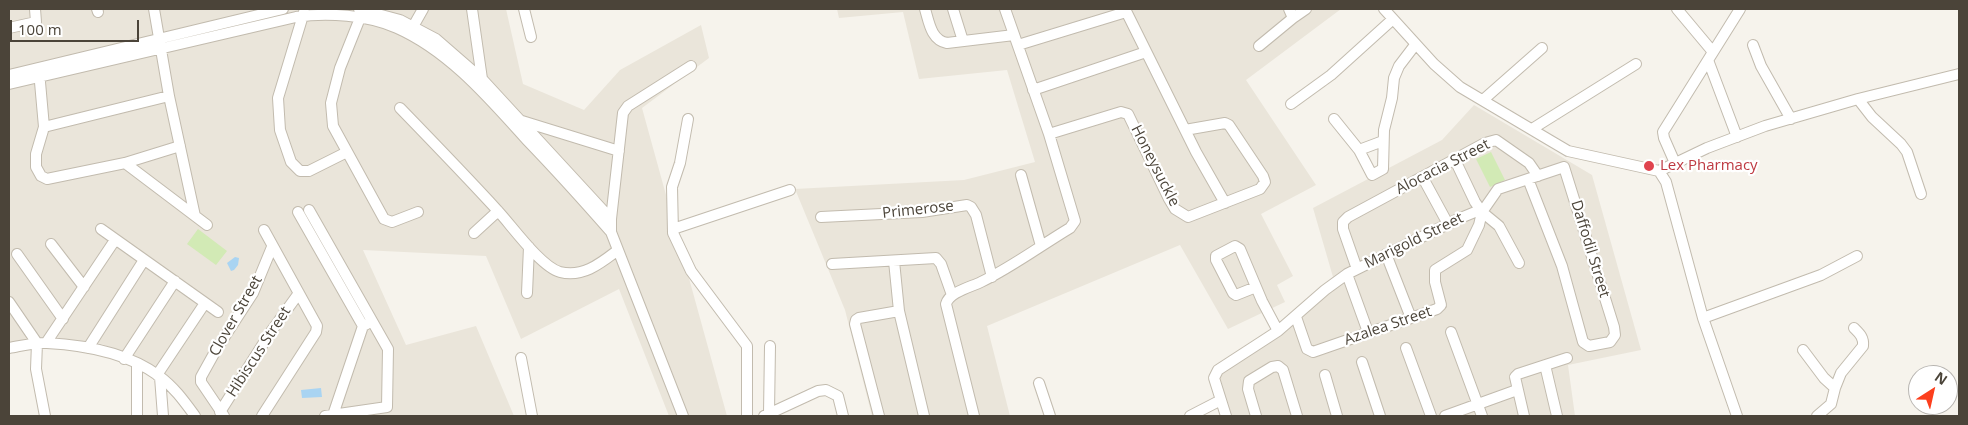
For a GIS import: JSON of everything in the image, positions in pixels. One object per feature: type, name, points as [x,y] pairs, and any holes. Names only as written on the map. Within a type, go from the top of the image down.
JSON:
[{"type":"street","points":[[9,28],[36,22],[35,9]]},
{"type":"street","points":[[154,9],[169,96],[195,216]]},
{"type":"street","points":[[9,75],[39,72],[100,58],[161,49],[283,9]]},
{"type":"street","points":[[411,30],[423,9]]},
{"type":"street","points":[[472,9],[479,83]]},
{"type":"street","points":[[524,9],[531,37]]},
{"type":"street","points":[[925,9],[933,35],[937,40],[947,43],[1016,40],[1126,10],[1196,152],[1225,203]]},
{"type":"street","points":[[953,9],[963,41]]},
{"type":"street","points":[[974,416],[946,300],[952,295],[992,277],[1070,228],[1075,221],[1049,134],[1005,9]]},
{"type":"street","points":[[1259,46],[1290,14],[1306,9]]},
{"type":"street","points":[[1384,9],[1415,45],[1460,87],[1568,151],[1659,171],[1737,137],[1791,119],[1858,99],[1959,74]]},
{"type":"street","points":[[1678,9],[1711,56],[1737,137]]},
{"type":"street","points":[[1676,163],[1663,132],[1740,9]]},
{"type":"street","points":[[100,58],[159,38],[235,26],[304,12],[319,15],[362,11],[396,27],[411,30],[479,83],[611,219]]},
{"type":"street","points":[[362,11],[340,68],[330,103],[333,126],[384,219],[392,222],[418,212]]},
{"type":"street","points":[[304,12],[278,98],[280,130],[291,162],[300,171],[310,171],[346,152]]},
{"type":"street","points":[[1291,104],[1331,74],[1393,19]]},
{"type":"street","points":[[1334,119],[1359,150],[1372,174],[1383,169],[1383,142],[1394,78],[1415,45]]},
{"type":"street","points":[[1753,46],[1761,66],[1791,119]]},
{"type":"street","points":[[1483,100],[1542,48]]},
{"type":"street","points":[[1033,90],[1146,52]]},
{"type":"street","points":[[1532,129],[1636,64]]},
{"type":"street","points":[[611,232],[623,113],[628,106],[691,66]]},
{"type":"street","points":[[9,84],[39,72]]},
{"type":"street","points":[[39,72],[44,127],[36,167],[41,176],[47,179],[125,163],[180,146]]},
{"type":"street","points":[[44,127],[169,96]]},
{"type":"street","points":[[1858,99],[1872,117],[1907,152],[1921,194]]},
{"type":"street","points":[[400,108],[498,211],[545,264],[559,272],[576,274],[595,267],[618,250]]},
{"type":"street","name":"Honeysuckle","points":[[1049,134],[1121,112],[1128,114],[1169,199],[1175,209],[1188,217],[1260,189],[1265,182],[1263,176],[1230,125],[1225,123],[1185,130]]},
{"type":"street","points":[[688,119],[680,163],[672,187],[675,239],[691,272],[747,346],[747,416]]},
{"type":"street","points":[[518,123],[619,151]]},
{"type":"street","points":[[518,123],[611,232],[683,416]]},
{"type":"street","name":"Alocacia Street","points":[[1357,269],[1343,229],[1343,222],[1348,217],[1423,178],[1485,142],[1493,140],[1529,163],[1533,177]]},
{"type":"street","points":[[1359,150],[1383,142]]},
{"type":"street","points":[[1482,212],[1498,190],[1564,167],[1568,151]]},
{"type":"street","points":[[1455,160],[1475,202],[1482,212],[1499,226],[1519,262]]},
{"type":"street","points":[[125,163],[207,225]]},
{"type":"street","name":"Daffodil Street","points":[[1533,177],[1562,266],[1583,342],[1589,346],[1610,342],[1615,332],[1564,167]]},
{"type":"street","points":[[1659,171],[1666,182],[1703,318],[1737,416]]},
{"type":"street","points":[[1020,175],[1040,246]]},
{"type":"street","points":[[1423,178],[1448,224]]},
{"type":"street","points":[[673,228],[790,190]]},
{"type":"street","name":"Primerose","points":[[821,217],[922,212],[967,205],[976,214],[992,277]]},
{"type":"street","points":[[303,211],[368,324],[388,352],[388,404],[385,408],[333,416],[368,324]]},
{"type":"street","points":[[474,233],[498,211]]},
{"type":"street","name":"Marigold Street","points":[[1222,400],[1214,378],[1216,372],[1278,331],[1325,290],[1347,274],[1471,213],[1482,212]]},
{"type":"street","name":"Azalea Street","points":[[1296,316],[1310,351],[1317,351],[1441,307],[1435,282],[1435,270],[1467,250],[1479,225],[1482,212]]},
{"type":"street","points":[[101,229],[218,312]]},
{"type":"street","points":[[262,416],[316,332],[317,324],[264,230]]},
{"type":"street","points":[[45,416],[36,370],[41,343],[63,319],[115,240]]},
{"type":"street","points":[[51,244],[84,287]]},
{"type":"street","name":"Clover Street","points":[[222,414],[202,384],[201,377],[253,293],[272,247]]},
{"type":"street","points":[[527,293],[529,247]]},
{"type":"street","points":[[1256,287],[1238,294],[1233,293],[1216,257],[1238,247],[1278,331]]},
{"type":"street","points":[[17,254],[63,319]]},
{"type":"street","points":[[1386,254],[1411,318]]},
{"type":"street","points":[[1703,318],[1821,275],[1857,256]]},
{"type":"street","points":[[832,264],[894,262],[936,258],[941,264],[952,295]]},
{"type":"street","points":[[88,348],[144,260]]},
{"type":"street","points":[[894,262],[899,311],[924,416]]},
{"type":"street","points":[[1347,274],[1368,332]]},
{"type":"street","points":[[124,359],[175,281]]},
{"type":"street","name":"Hibiscus Street","points":[[222,414],[270,333],[299,293]]},
{"type":"street","points":[[9,302],[41,343]]},
{"type":"street","points":[[163,416],[158,376],[205,303]]},
{"type":"street","points":[[879,416],[856,320],[899,311]]},
{"type":"street","points":[[1817,416],[1831,404],[1834,388],[1842,373],[1863,346],[1864,340],[1862,336],[1854,328]]},
{"type":"street","points":[[1451,332],[1482,416]]},
{"type":"street","points":[[9,348],[41,343],[88,348],[124,359],[158,376],[182,398],[194,416]]},
{"type":"street","points":[[770,346],[767,415],[818,391],[826,390],[838,396],[843,416]]},
{"type":"street","points":[[1406,348],[1431,416]]},
{"type":"street","points":[[1803,350],[1834,388]]},
{"type":"street","points":[[521,358],[532,416]]},
{"type":"street","points":[[1524,416],[1515,380],[1516,376],[1567,358]]},
{"type":"street","points":[[1362,362],[1380,416]]},
{"type":"street","points":[[137,364],[137,416]]},
{"type":"street","points":[[1545,365],[1557,416]]},
{"type":"street","points":[[1256,416],[1248,384],[1252,378],[1272,367],[1278,366],[1281,367],[1297,416]]},
{"type":"street","points":[[1325,375],[1337,416]]},
{"type":"street","points":[[1039,383],[1050,416]]},
{"type":"street","points":[[1445,416],[1517,390]]},
{"type":"street","points":[[1190,416],[1222,400],[1226,416]]},
{"type":"shaded area","points":[[9,9],[506,9],[523,84],[584,110],[620,70],[701,25],[709,58],[642,108],[727,416],[669,416],[619,289],[521,339],[486,256],[363,250],[406,345],[476,326],[514,416],[197,416],[149,364],[102,344],[58,338],[9,343]]},
{"type":"shaded area","points":[[837,9],[1341,9],[1246,80],[1316,185],[1261,214],[1293,276],[1277,285],[1285,302],[1228,329],[1180,245],[987,326],[1010,416],[872,416],[845,310],[795,189],[964,180],[1035,162],[1007,70],[919,79],[903,12],[839,18]]},
{"type":"shaded area","points":[[1474,105],[1592,175],[1641,350],[1568,365],[1575,416],[1228,416],[1217,375],[1333,277],[1313,208],[1442,140]]},
{"type":"green space","points":[[1491,152],[1505,180],[1490,187],[1476,159]]},
{"type":"green space","points":[[198,229],[227,251],[216,265],[187,244]]},
{"type":"water","points":[[235,257],[239,258],[238,265],[231,271],[227,263]]},
{"type":"water","points":[[321,388],[322,397],[302,398],[301,390]]},
{"type":"place","name":"Lex Pharmacy","points":[[1649,166]]}]
